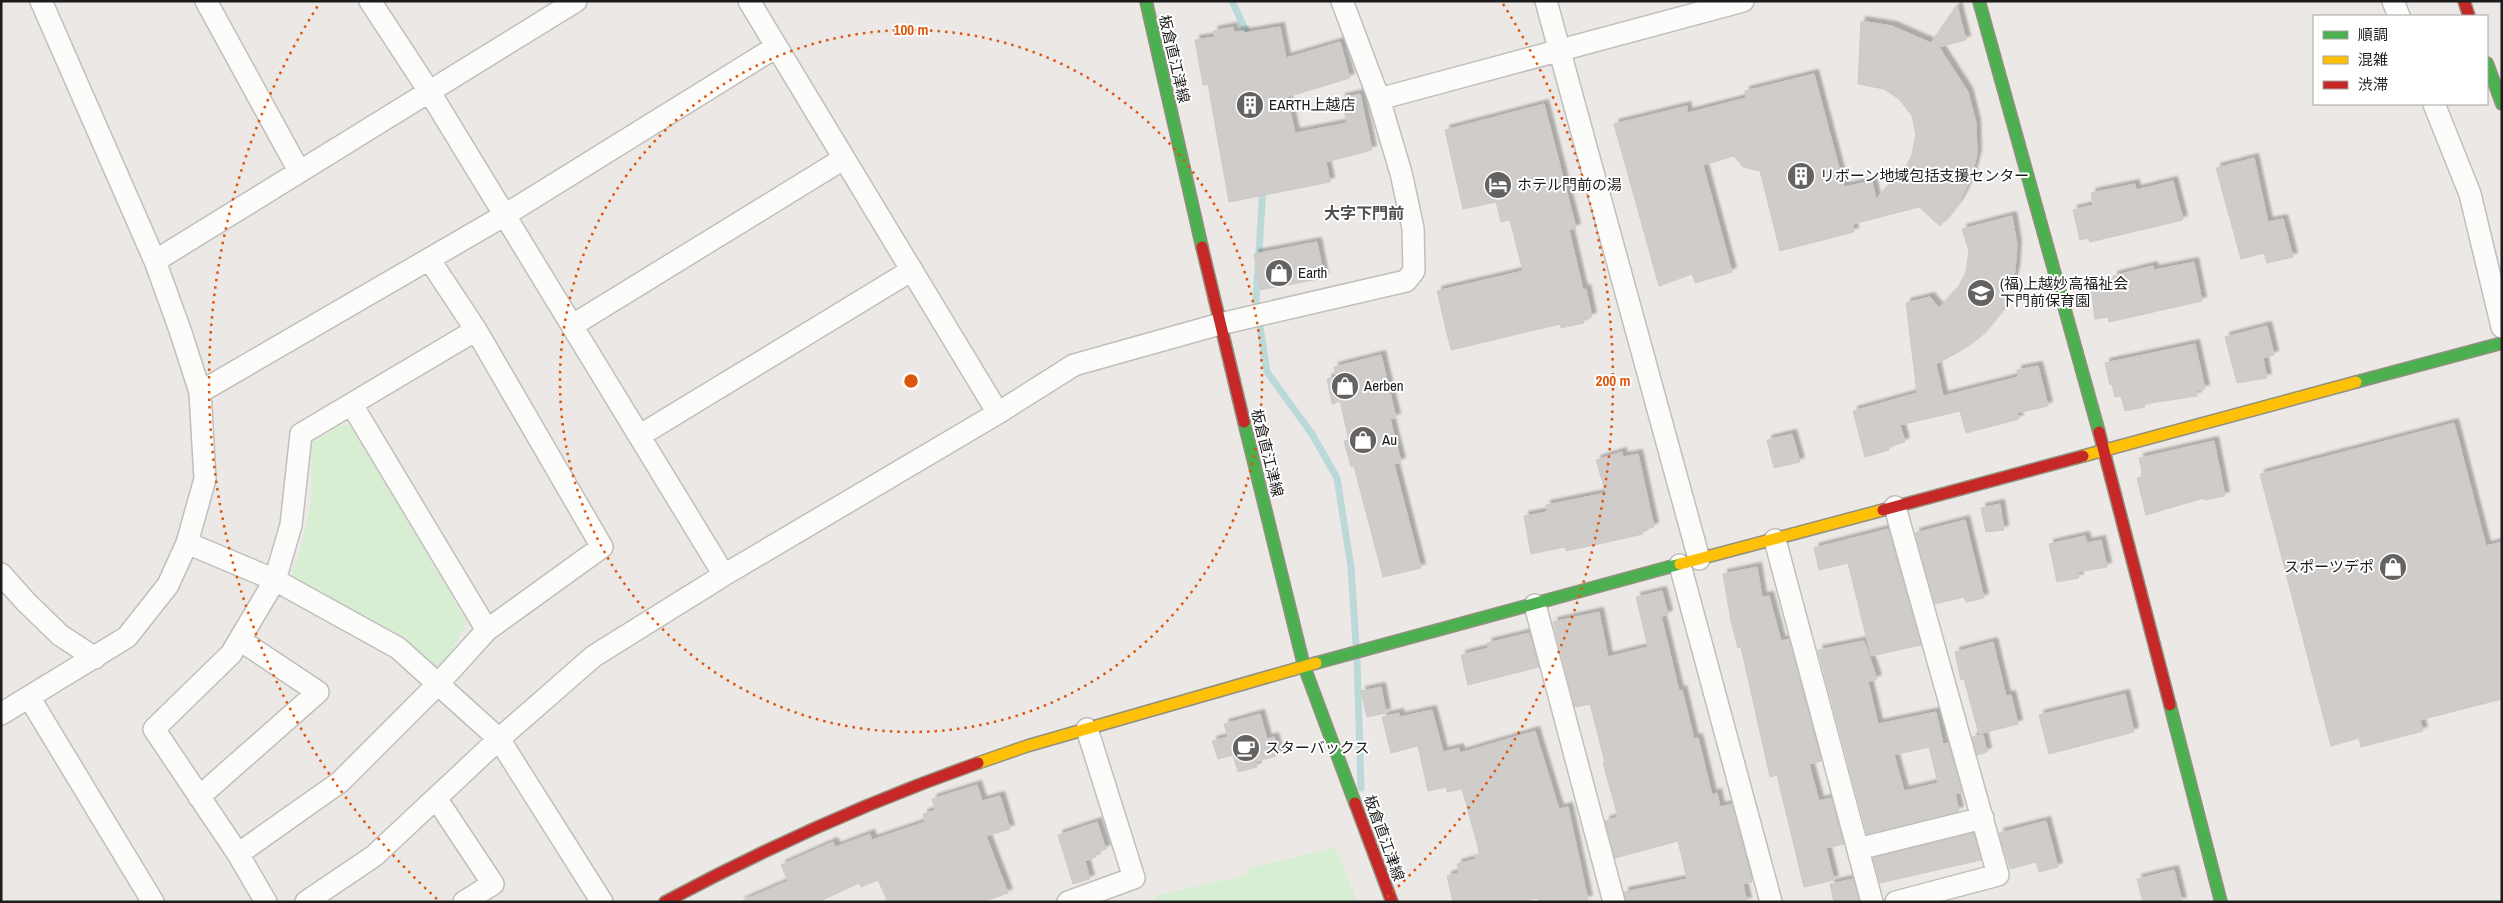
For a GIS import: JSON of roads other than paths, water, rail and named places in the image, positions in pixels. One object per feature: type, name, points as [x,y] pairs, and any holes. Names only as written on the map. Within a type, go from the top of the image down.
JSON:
[{"type":"main road","name":"板倉直江津線","points":[[1146,1],[1220,324],[1304,666],[1392,902]]},
{"type":"main road","points":[[1979,1],[2104,451],[2221,902]]},
{"type":"main road","points":[[2464,1],[2470,15]]},
{"type":"main road","points":[[2488,66],[2502,104]]},
{"type":"main road","points":[[665,902],[739,862],[926,781],[1027,746],[1304,666],[2502,343]]},
{"type":"street","points":[[1,714],[127,637],[168,585],[187,543],[205,479],[200,392],[180,330],[155,261],[41,1]]},
{"type":"street","points":[[206,1],[299,172]]},
{"type":"street","points":[[370,1],[429,91],[724,575]]},
{"type":"street","points":[[155,261],[576,1]]},
{"type":"street","points":[[749,1],[998,413]]},
{"type":"street","points":[[306,902],[374,856],[499,739],[594,656],[724,575],[998,413],[1074,365],[1220,324],[1406,282],[1414,271],[1411,219],[1401,173],[1378,99],[1342,1]]},
{"type":"street","points":[[1546,1],[1690,562],[1771,902]]},
{"type":"street","points":[[1378,99],[1559,52],[1691,8],[1743,1]]},
{"type":"street","points":[[2392,1],[2399,15]]},
{"type":"street","points":[[200,392],[505,215],[776,47]]},
{"type":"street","points":[[2434,105],[2470,194],[2502,327]]},
{"type":"street","points":[[572,325],[843,159]]},
{"type":"street","points":[[238,854],[340,782],[438,684],[487,630],[602,547],[476,330],[429,259]]},
{"type":"street","points":[[639,436],[912,270]]},
{"type":"street","points":[[266,902],[238,854],[154,729],[231,654],[275,580],[291,525],[301,434],[476,330]]},
{"type":"street","points":[[352,405],[487,630]]},
{"type":"street","points":[[1895,506],[1998,875],[1896,902]]},
{"type":"street","points":[[1775,540],[1872,902]]},
{"type":"street","points":[[187,543],[275,580],[398,648],[499,739],[602,902]]},
{"type":"street","points":[[1,574],[60,635],[95,658]]},
{"type":"street","points":[[1535,604],[1614,902]]},
{"type":"street","points":[[199,797],[318,692],[240,640]]},
{"type":"street","points":[[29,697],[153,902]]},
{"type":"street","points":[[1068,902],[1134,878],[1087,729]]},
{"type":"street","points":[[436,798],[493,884],[464,902]]},
{"type":"street","points":[[1858,849],[1983,818]]},
{"type":"waterway","points":[[1232,1],[1250,40]]},
{"type":"waterway","points":[[1263,187],[1256,300],[1267,372],[1312,434],[1337,478],[1351,567],[1356,645]]},
{"type":"waterway","points":[[1357,659],[1361,788]]},
{"type":"place","name":"EARTH上越店","points":[[1250,105]]},
{"type":"place","name":"リボーン地域包括支援センター","points":[[1801,176]]},
{"type":"place","name":"ホテル門前の湯","points":[[1498,185]]},
{"type":"place","name":"Earth","points":[[1279,273]]},
{"type":"place","name":"(福)上越妙高福祉会 下門前保育園","points":[[1981,293]]},
{"type":"place","name":"Aerben","points":[[1345,386]]},
{"type":"place","name":"Au","points":[[1363,440]]},
{"type":"place","name":"スポーツデポ","points":[[2393,567]]},
{"type":"place","name":"スターバックス","points":[[1246,748]]},
{"type":"district","name":"大字下門前","points":[[1364,213]]}]
